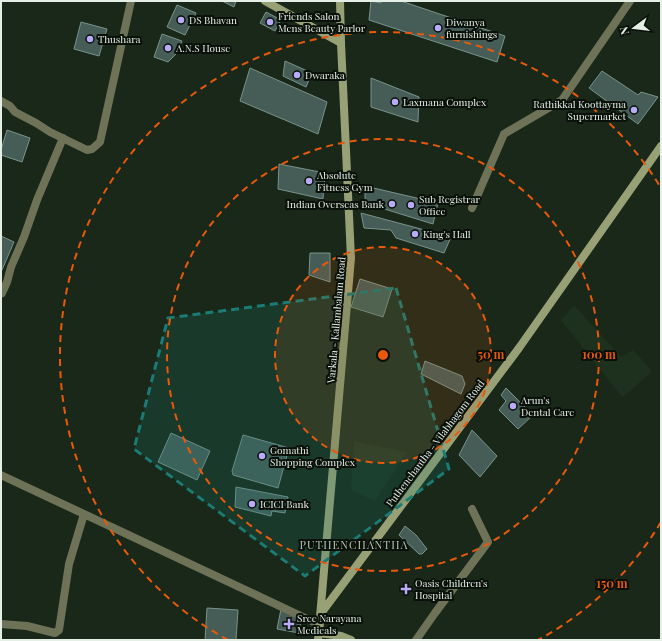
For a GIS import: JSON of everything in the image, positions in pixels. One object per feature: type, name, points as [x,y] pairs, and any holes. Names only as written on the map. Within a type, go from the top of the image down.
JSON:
[{"type":"main road","points":[[265,1],[341,43]]},
{"type":"main road","name":"Varkala - Kallambalam Road","points":[[319,633],[351,258],[340,1]]},
{"type":"main road","name":"Puthenchantha - Vilabhagom Road","points":[[321,613],[518,348],[661,146]]},
{"type":"main road","points":[[319,633],[341,636],[351,640]]},
{"type":"street","points":[[1,101],[10,106],[15,112],[63,138],[87,150],[92,149],[100,142],[131,1]]},
{"type":"street","points":[[472,208],[504,134],[562,100],[630,1]]},
{"type":"street","points":[[2,293],[37,200],[63,138]]},
{"type":"street","points":[[1,476],[84,514],[319,633]]},
{"type":"street","points":[[416,640],[488,542],[472,509]]},
{"type":"street","points":[[1,624],[27,626],[55,632],[58,630],[69,564],[84,514]]},
{"type":"highlighted area","points":[[396,288],[449,469],[305,576],[134,449],[168,318]]},
{"type":"shaded area","points":[[574,305],[621,357],[633,350],[652,371],[626,395],[622,397],[561,320]]},
{"type":"shaded area","points":[[354,441],[407,452],[375,501],[351,490]]},
{"type":"building","points":[[222,1],[236,1],[234,7]]},
{"type":"building","name":"Diwanya furnishings","points":[[371,1],[381,3],[382,1],[401,1],[505,36],[497,62],[369,20]]},
{"type":"building","name":"DS Bhavan","points":[[177,5],[196,13],[185,35],[167,27]]},
{"type":"building","name":"Friends Salon Mens Beauty Parlor","points":[[266,12],[281,20],[275,31],[260,23]]},
{"type":"building","name":"Thushara","points":[[81,22],[107,29],[99,56],[74,49]]},
{"type":"building","name":"A.N.S House","points":[[162,34],[182,41],[176,54],[168,62],[154,57]]},
{"type":"building","name":"Dwaraka","points":[[285,61],[312,73],[306,87],[283,76]]},
{"type":"building","points":[[250,68],[327,102],[318,134],[240,101]]},
{"type":"building","name":"Rathikkal Koottayma Supermarket","points":[[602,71],[638,95],[641,92],[658,97],[638,124],[589,88]]},
{"type":"building","name":"Laxmana Complex","points":[[371,78],[419,97],[418,122],[371,107]]},
{"type":"building","points":[[7,130],[30,138],[22,162],[1,155]]},
{"type":"building","points":[[279,164],[325,173],[323,199],[278,189]]},
{"type":"building","points":[[365,186],[438,203],[433,224],[365,203]]},
{"type":"building","name":"King's Hall","points":[[361,213],[451,237],[444,253],[396,238],[391,230],[364,228]]},
{"type":"building","points":[[1,236],[14,242],[2,270],[1,269]]},
{"type":"building","points":[[310,253],[330,253],[330,282],[309,275]]},
{"type":"building","points":[[360,279],[392,289],[383,317],[351,307]]},
{"type":"building","points":[[425,361],[462,376],[465,384],[461,394],[421,374]]},
{"type":"building","name":"Arun's Dental Care","points":[[506,388],[533,415],[518,429],[499,410],[506,401],[501,395]]},
{"type":"building","points":[[472,430],[497,456],[480,477],[459,455]]},
{"type":"building","points":[[171,433],[210,451],[197,480],[158,462]]},
{"type":"building","name":"Gomathi Shopping Complex","points":[[243,435],[289,448],[278,488],[233,475],[232,471]]},
{"type":"building","points":[[236,487],[288,497],[285,513],[272,511],[271,516],[235,507]]},
{"type":"building","points":[[405,526],[416,535],[427,549],[422,554],[419,554],[399,535]]},
{"type":"building","points":[[207,608],[238,610],[236,640],[205,640]]},
{"type":"building","name":"Sree Narayana Medicals","points":[[281,609],[301,619],[299,633],[277,629]]},
{"type":"place","name":"DS Bhavan","points":[[181,20]]},
{"type":"place","name":"Friends Salon Mens Beauty Parlor","points":[[270,22]]},
{"type":"place","name":"Diwanya furnishings","points":[[438,28]]},
{"type":"place","name":"Thushara","points":[[90,39]]},
{"type":"place","name":"A.N.S House","points":[[168,48]]},
{"type":"place","name":"Dwaraka","points":[[297,75]]},
{"type":"place","name":"Laxmana Complex","points":[[395,102]]},
{"type":"place","name":"Rathikkal Koottayma Supermarket","points":[[634,110]]},
{"type":"place","name":"Absolute Fitness Gym","points":[[309,181]]},
{"type":"place","name":"Indian Overseas Bank","points":[[392,204]]},
{"type":"place","name":"Sub Registrar Office","points":[[411,205]]},
{"type":"place","name":"King's Hall","points":[[415,234]]},
{"type":"place","name":"Arun's Dental Care","points":[[513,406]]},
{"type":"place","name":"Gomathi Shopping Complex","points":[[262,456]]},
{"type":"place","name":"ICICI Bank","points":[[252,504]]},
{"type":"place","name":"Oasis Children's Hospital","points":[[406,589]]},
{"type":"place","name":"Sree Narayana Medicals","points":[[289,624]]},
{"type":"district","name":"PUTHENCHANTHA","points":[[354,544]]}]
